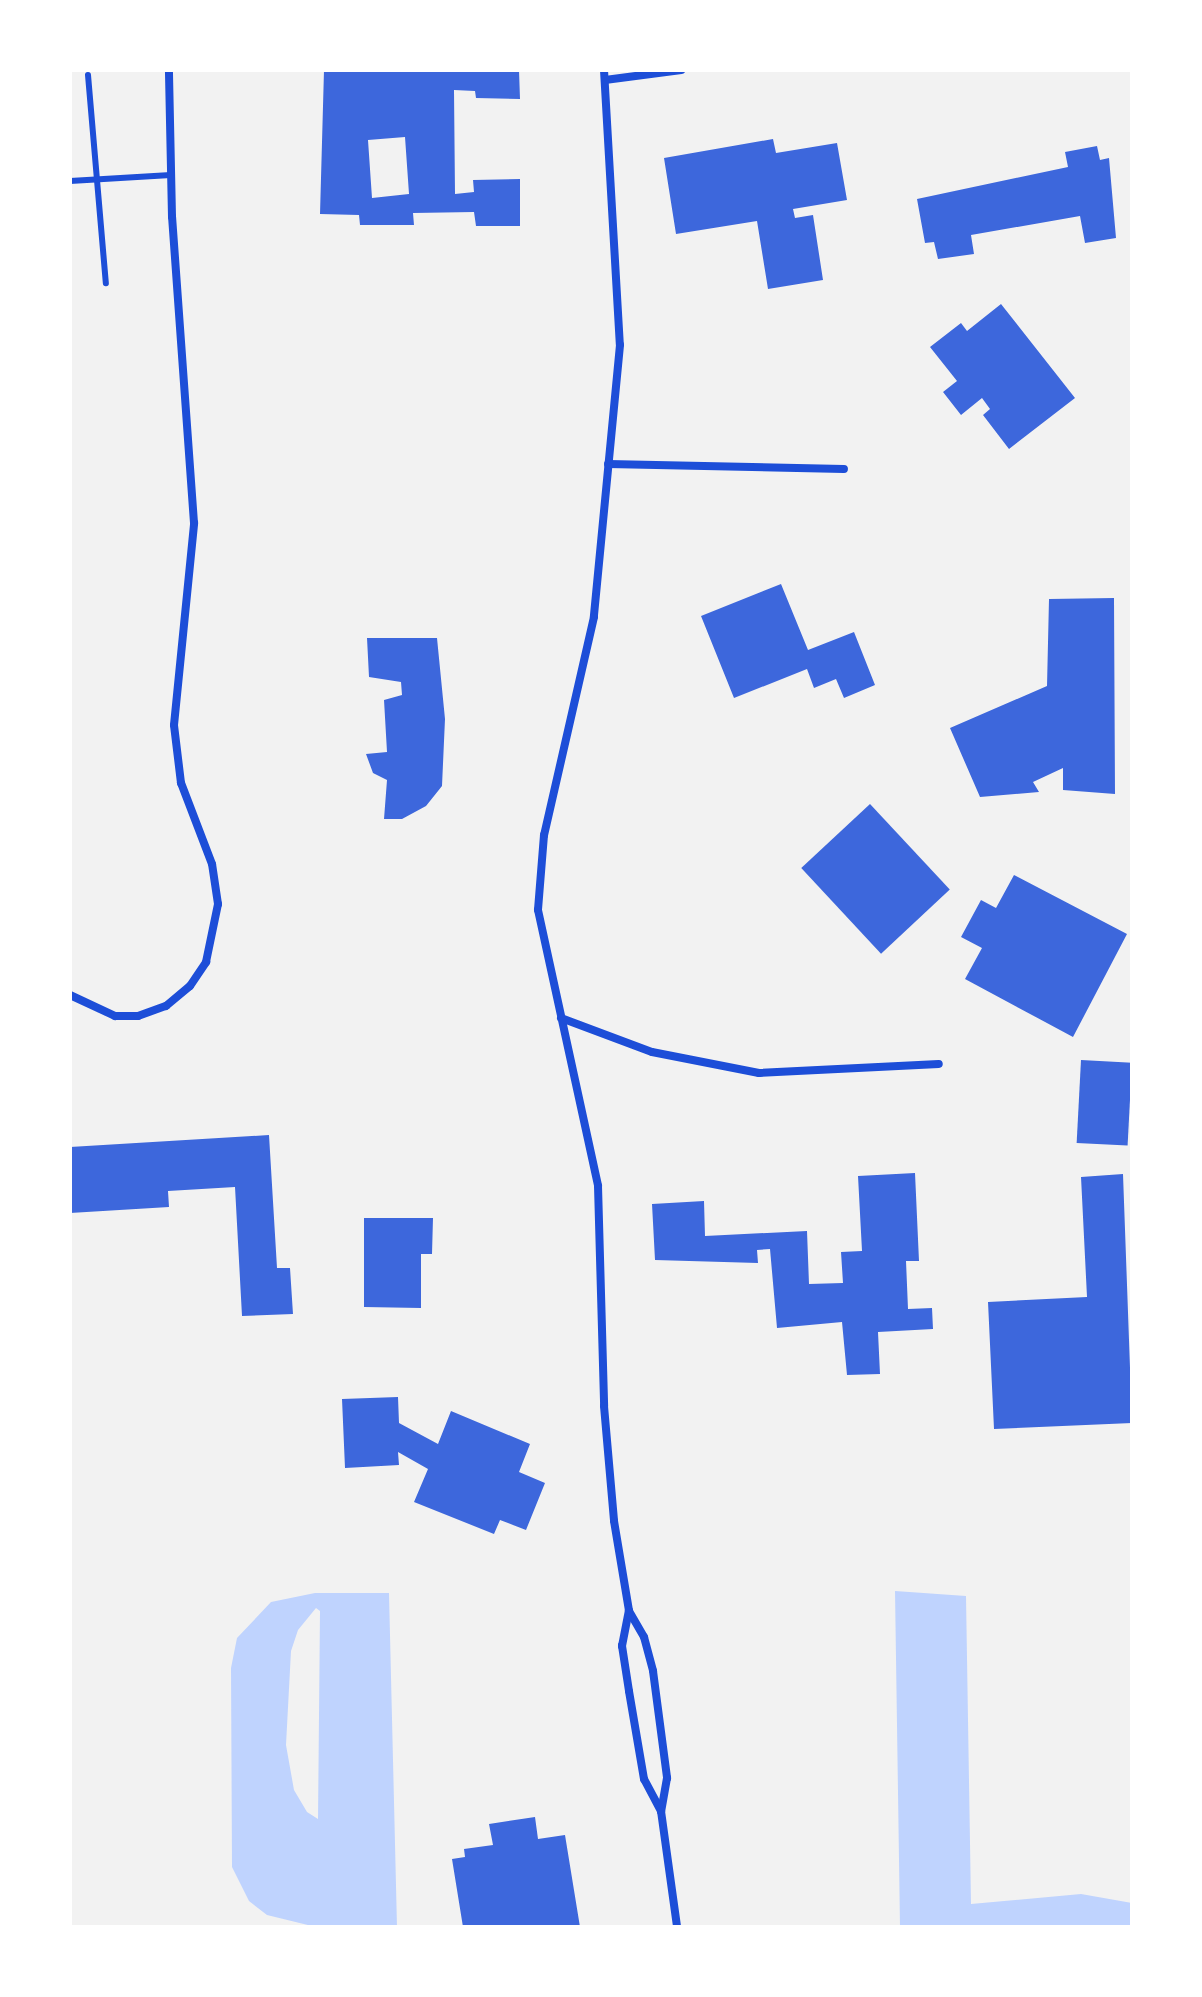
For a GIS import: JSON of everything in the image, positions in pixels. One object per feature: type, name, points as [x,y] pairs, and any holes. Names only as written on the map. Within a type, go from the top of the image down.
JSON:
[{"type":"street","points":[[70,995],[115,1016],[138,1016],[166,1006],[190,986],[206,962],[218,904],[212,864],[181,783],[175,737],[194,523],[171,175],[169,70]]},
{"type":"street","points":[[604,70],[620,311],[608,464],[587,656],[538,870],[538,910],[598,1186],[604,1406],[629,1611],[622,1646],[644,1779],[661,1811]]},
{"type":"street","points":[[605,80],[681,70]]},
{"type":"street","points":[[608,464],[844,469]]},
{"type":"street","points":[[561,1018],[652,1052],[759,1073],[939,1064]]},
{"type":"street","points":[[629,1611],[644,1637],[653,1671],[667,1778],[661,1811],[677,1927]]},
{"type":"lane","points":[[88,75],[106,283]]},
{"type":"lane","points":[[70,181],[171,175]]},
{"type":"water","points":[[895,1591],[966,1596],[971,1904],[1081,1894],[1132,1903],[1132,1927],[900,1927]]},
{"type":"water","points":[[315,1593],[389,1593],[397,1927],[316,1927],[267,1915],[249,1901],[232,1867],[231,1668],[237,1638],[271,1602]],"holes":[[[316,1608],[320,1611],[318,1819],[307,1812],[294,1790],[286,1745],[291,1651],[298,1630]]]},
{"type":"building","points":[[324,70],[519,70],[520,99],[476,98],[475,91],[454,90],[455,194],[474,192],[473,180],[520,179],[520,226],[476,226],[474,212],[413,213],[414,225],[360,225],[359,215],[320,214]],"holes":[[[405,137],[409,194],[372,198],[368,140]]]},
{"type":"building","points":[[773,139],[776,153],[837,143],[847,200],[793,209],[795,218],[813,215],[823,280],[768,289],[757,221],[676,234],[664,158]]},
{"type":"building","points":[[1097,146],[1100,160],[1109,158],[1116,238],[1085,243],[1080,216],[971,235],[974,254],[938,259],[934,242],[925,243],[917,199],[1068,167],[1065,152]]},
{"type":"building","points":[[1001,304],[1075,398],[1009,449],[983,415],[990,409],[982,398],[961,415],[943,392],[957,381],[930,347],[961,323],[967,331]]},
{"type":"building","points":[[781,584],[808,650],[854,632],[875,685],[844,698],[836,679],[814,688],[807,669],[734,698],[701,616]]},
{"type":"building","points":[[1114,598],[1115,794],[1063,790],[1063,768],[1033,782],[1039,792],[980,797],[950,728],[1047,686],[1049,599]]},
{"type":"building","points":[[367,638],[437,638],[445,719],[442,786],[426,806],[402,819],[384,819],[387,780],[373,773],[366,754],[387,752],[384,700],[402,695],[401,682],[369,677]]},
{"type":"building","points":[[870,804],[950,890],[881,954],[801,868]]},
{"type":"building","points":[[1014,875],[1127,934],[1073,1037],[965,979],[982,948],[961,937],[981,900],[996,908]]},
{"type":"building","points":[[1081,1060],[1132,1063],[1128,1146],[1077,1143]]},
{"type":"building","points":[[269,1135],[277,1268],[290,1268],[293,1314],[242,1316],[235,1187],[168,1191],[169,1207],[70,1213],[70,1147]]},
{"type":"building","points":[[915,1173],[919,1261],[906,1261],[908,1309],[932,1308],[933,1329],[878,1332],[880,1374],[847,1375],[842,1322],[777,1328],[770,1249],[757,1250],[758,1263],[655,1260],[652,1204],[704,1201],[705,1236],[807,1231],[809,1284],[843,1283],[841,1252],[862,1251],[858,1176]]},
{"type":"building","points":[[1123,1174],[1132,1423],[994,1429],[988,1302],[1087,1297],[1081,1177]]},
{"type":"building","points":[[364,1218],[433,1218],[432,1254],[421,1254],[421,1308],[364,1307]]},
{"type":"building","points":[[398,1397],[399,1423],[438,1444],[451,1411],[530,1444],[519,1472],[545,1483],[526,1530],[500,1520],[494,1534],[414,1502],[428,1469],[398,1452],[399,1465],[345,1468],[342,1399]]},
{"type":"building","points":[[535,1817],[538,1839],[565,1835],[580,1927],[463,1927],[452,1859],[465,1857],[464,1849],[493,1845],[489,1824]]}]
